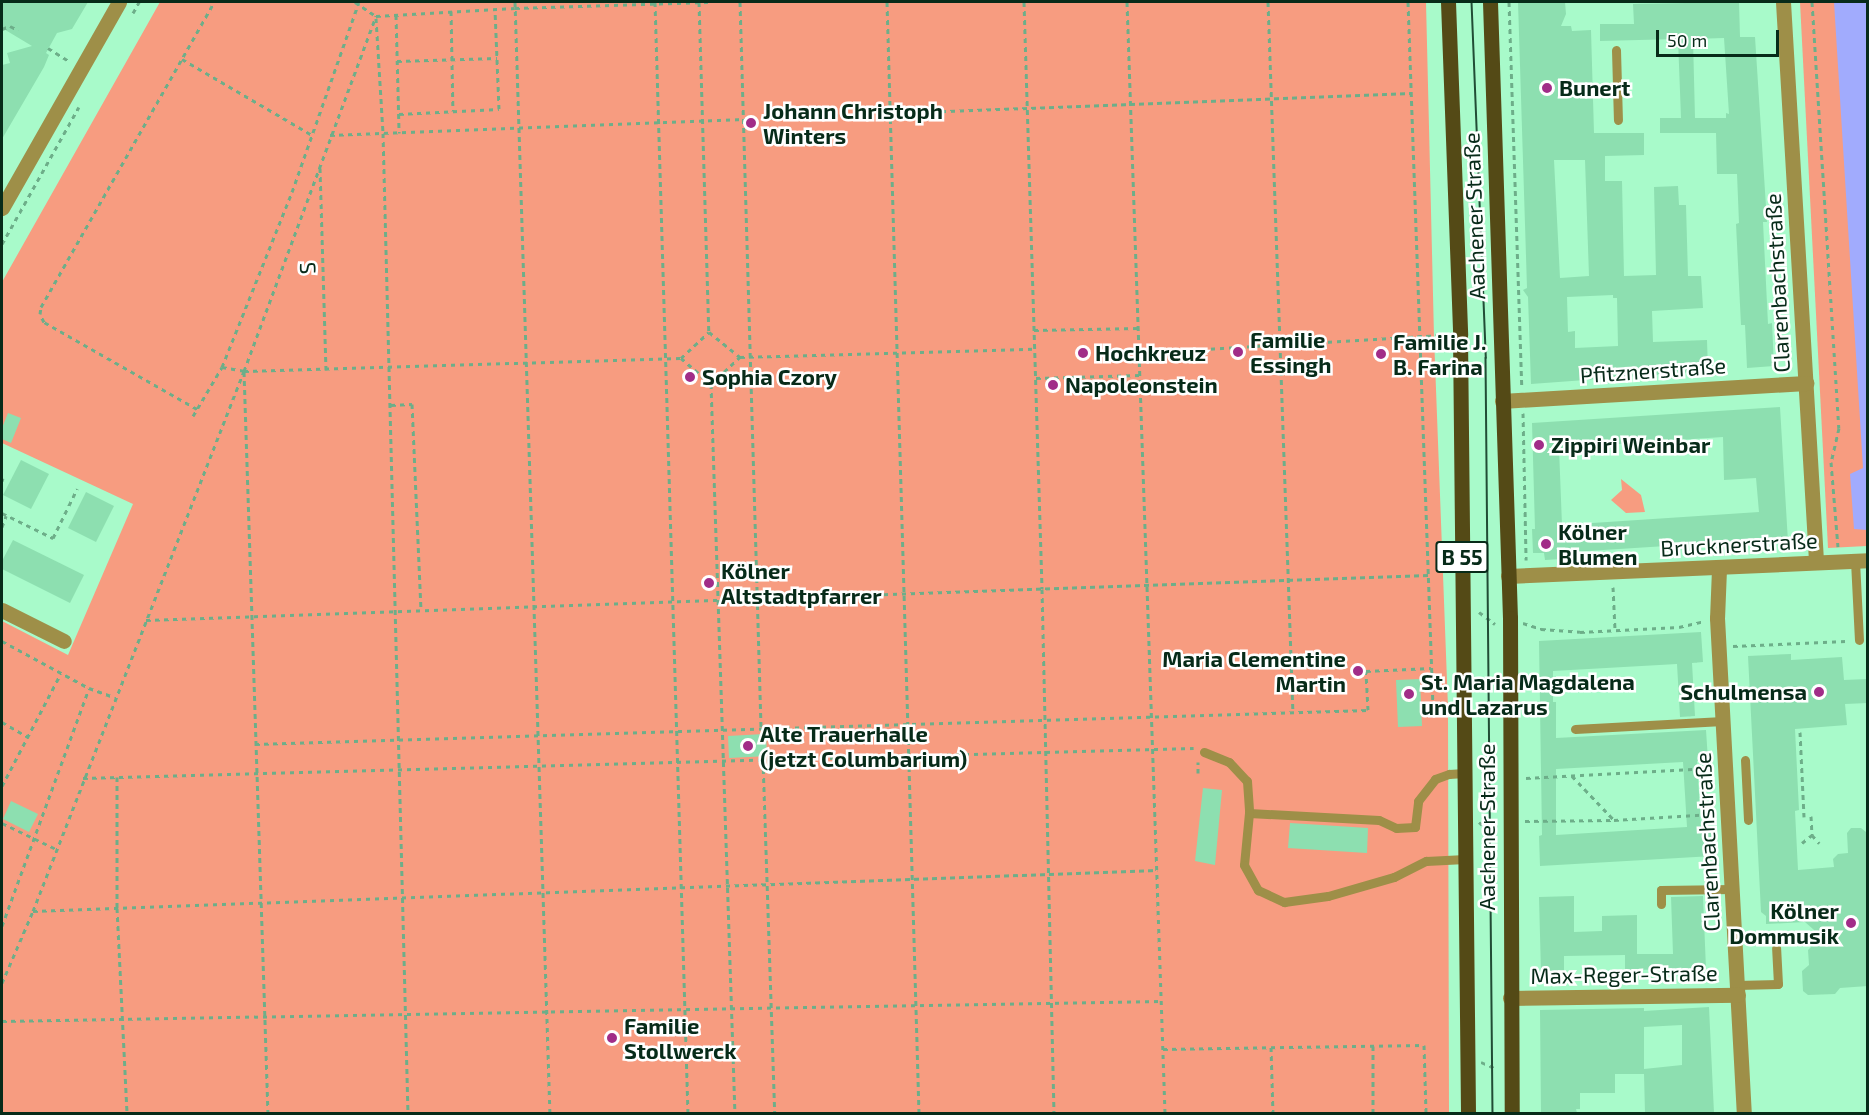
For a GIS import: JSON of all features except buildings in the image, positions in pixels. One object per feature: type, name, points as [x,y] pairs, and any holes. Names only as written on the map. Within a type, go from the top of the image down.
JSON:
[{"type":"main road","name":"Aachener Straße","points":[[1448,2],[1460,335],[1468,1113]]},
{"type":"main road","name":"Aachener Straße","points":[[1490,2],[1508,576],[1502,616],[1509,778],[1503,826],[1512,1113]]},
{"type":"street","points":[[2,208],[118,2]]},
{"type":"street","name":"Clarenbachstraße","points":[[1783,2],[1816,561]]},
{"type":"street","name":"Pfitznerstraße","points":[[1502,401],[1806,383]]},
{"type":"street","name":"Brucknerstraße","points":[[1508,576],[1719,569],[1816,561],[1862,560]]},
{"type":"street","name":"Clarenbachstraße","points":[[1719,569],[1718,618],[1724,768],[1744,1113]]},
{"type":"street","points":[[2,610],[64,641]]},
{"type":"street","name":"Max-Reger-Straße","points":[[1510,998],[1738,990]]},
{"type":"lane","points":[[1616,50],[1618,120]]},
{"type":"lane","points":[[1859,640],[1862,560]]},
{"type":"lane","points":[[1575,729],[1723,721]]},
{"type":"lane","points":[[1204,752],[1229,762],[1247,781],[1249,813],[1244,865],[1258,890],[1284,902],[1328,896],[1394,877],[1425,861],[1465,859]]},
{"type":"lane","points":[[1745,760],[1748,820]]},
{"type":"lane","points":[[1249,813],[1344,817],[1379,820],[1396,828],[1415,827],[1418,801],[1435,779],[1449,774],[1464,773]]},
{"type":"lane","points":[[1661,904],[1661,890],[1732,889]]},
{"type":"lane","points":[[1738,990],[1778,984],[1776,948]]},
{"type":"path","points":[[128,22],[139,2]]},
{"type":"path","points":[[197,409],[44,322],[40,314],[41,307],[214,2]]},
{"type":"path","points":[[192,416],[222,366],[312,135],[358,2],[376,16],[655,2],[708,2]]},
{"type":"path","points":[[515,2],[550,1113]]},
{"type":"path","points":[[655,2],[688,1113]]},
{"type":"path","points":[[681,358],[709,332],[699,2]]},
{"type":"path","points":[[741,2],[761,728]]},
{"type":"path","points":[[887,2],[919,1113]]},
{"type":"path","points":[[1024,2],[1042,588],[1054,1113]]},
{"type":"path","points":[[1127,2],[1165,1113]]},
{"type":"path","points":[[1268,2],[1293,713]]},
{"type":"path","points":[[1408,2],[1433,708]]},
{"type":"path","points":[[1812,2],[1839,428],[1831,462],[1839,561]]},
{"type":"path","points":[[399,114],[499,109],[495,9]]},
{"type":"path","points":[[451,11],[453,111]]},
{"type":"path","points":[[396,15],[399,133]]},
{"type":"path","points":[[376,16],[383,133],[390,368],[394,611],[408,1113]]},
{"type":"path","points":[[2,983],[33,911],[114,697],[244,371],[376,16]]},
{"type":"path","points":[[2,29],[10,26],[18,30]]},
{"type":"path","points":[[48,48],[81,68]]},
{"type":"path","points":[[397,61],[497,58]]},
{"type":"path","points":[[182,59],[312,135]]},
{"type":"path","points":[[330,135],[1411,93]]},
{"type":"path","points":[[2,244],[82,103]]},
{"type":"path","name":"S","points":[[320,165],[326,370]]},
{"type":"path","points":[[1034,330],[1138,328]]},
{"type":"path","points":[[709,332],[740,357]]},
{"type":"path","points":[[1139,353],[1460,335]]},
{"type":"path","points":[[711,384],[740,357],[1034,349]]},
{"type":"path","points":[[222,366],[244,371],[326,370],[681,358],[711,384],[735,1113]]},
{"type":"path","points":[[244,371],[254,616],[255,773],[268,1113]]},
{"type":"path","points":[[1036,378],[1140,375]]},
{"type":"path","points":[[391,405],[412,404],[421,610]]},
{"type":"path","points":[[2,513],[53,538],[77,489]]},
{"type":"path","points":[[2,526],[6,516]]},
{"type":"path","points":[[1613,572],[1615,630]]},
{"type":"path","points":[[145,620],[1428,575]]},
{"type":"path","points":[[1474,610],[1496,625],[1502,616],[1541,629],[1580,632],[1679,627],[1718,618]]},
{"type":"path","points":[[1719,647],[1859,640]]},
{"type":"path","points":[[2,641],[89,688],[114,697]]},
{"type":"path","points":[[255,744],[1368,710],[1366,671],[1431,668]]},
{"type":"path","points":[[2,786],[62,673]]},
{"type":"path","points":[[2,926],[89,688]]},
{"type":"path","points":[[1421,708],[1464,706]]},
{"type":"path","points":[[1433,708],[1437,711]]},
{"type":"path","points":[[2,722],[28,737]]},
{"type":"path","points":[[1800,732],[1804,817]]},
{"type":"path","points":[[83,778],[1153,749],[1198,748],[1204,752]]},
{"type":"path","points":[[763,760],[775,1113]]},
{"type":"path","points":[[1509,778],[1724,768]]},
{"type":"path","points":[[1572,776],[1614,820]]},
{"type":"path","points":[[117,777],[117,908],[127,1113]]},
{"type":"path","points":[[1475,830],[1475,819],[1496,838],[1503,826],[1727,813]]},
{"type":"path","points":[[1811,816],[1812,835],[1819,843]]},
{"type":"path","points":[[2,823],[56,849]]},
{"type":"path","points":[[1803,843],[1812,835]]},
{"type":"path","points":[[33,911],[1157,870]]},
{"type":"path","points":[[2,1021],[1162,1001]]},
{"type":"path","points":[[1163,1049],[1424,1044],[1426,1113]]},
{"type":"path","points":[[1373,1046],[1373,1113]]},
{"type":"path","points":[[1271,1047],[1273,1113]]},
{"type":"path","points":[[1468,1071],[1478,1071],[1478,1060],[1498,1070],[1498,1059],[1511,1059]]},
{"type":"shaded area","points":[[160,2],[1426,2],[1434,336],[1448,707],[1449,1113],[2,1113],[2,621],[68,655],[133,504],[2,443],[2,282]]},
{"type":"shaded area","points":[[1800,2],[1867,2],[1867,546],[1828,548]]},
{"type":"shaded area","points":[[1621,479],[1641,495],[1645,512],[1626,513],[1611,500],[1622,490]]},
{"type":"water","points":[[1834,2],[1867,2],[1867,530],[1854,529],[1850,474],[1863,468]]},
{"type":"tram line","points":[[1472,2],[1486,358],[1493,1114]]},
{"type":"place","name":"Bunert","points":[[1547,88]]},
{"type":"place","name":"Johann Christoph Winters","points":[[751,123]]},
{"type":"place","name":"Familie Essingh","points":[[1238,352]]},
{"type":"place","name":"Hochkreuz","points":[[1083,353]]},
{"type":"place","name":"Familie J. B. Farina","points":[[1381,354]]},
{"type":"place","name":"Sophia Czory","points":[[690,377]]},
{"type":"place","name":"Napoleonstein","points":[[1053,385]]},
{"type":"place","name":"Zippiri Weinbar","points":[[1539,445]]},
{"type":"place","name":"Kölner Blumen","points":[[1546,544]]},
{"type":"place","name":"Kölner Altstadtpfarrer","points":[[709,583]]},
{"type":"place","name":"Maria Clementine Martin","points":[[1358,671]]},
{"type":"place","name":"Schulmensa","points":[[1819,692]]},
{"type":"place","name":"St. Maria Magdalena und Lazarus","points":[[1409,694]]},
{"type":"place","name":"Alte Trauerhalle (jetzt Columbarium)","points":[[748,746]]},
{"type":"place","name":"Kölner Dommusik","points":[[1851,923]]},
{"type":"place","name":"Familie Stollwerck","points":[[612,1038]]}]
